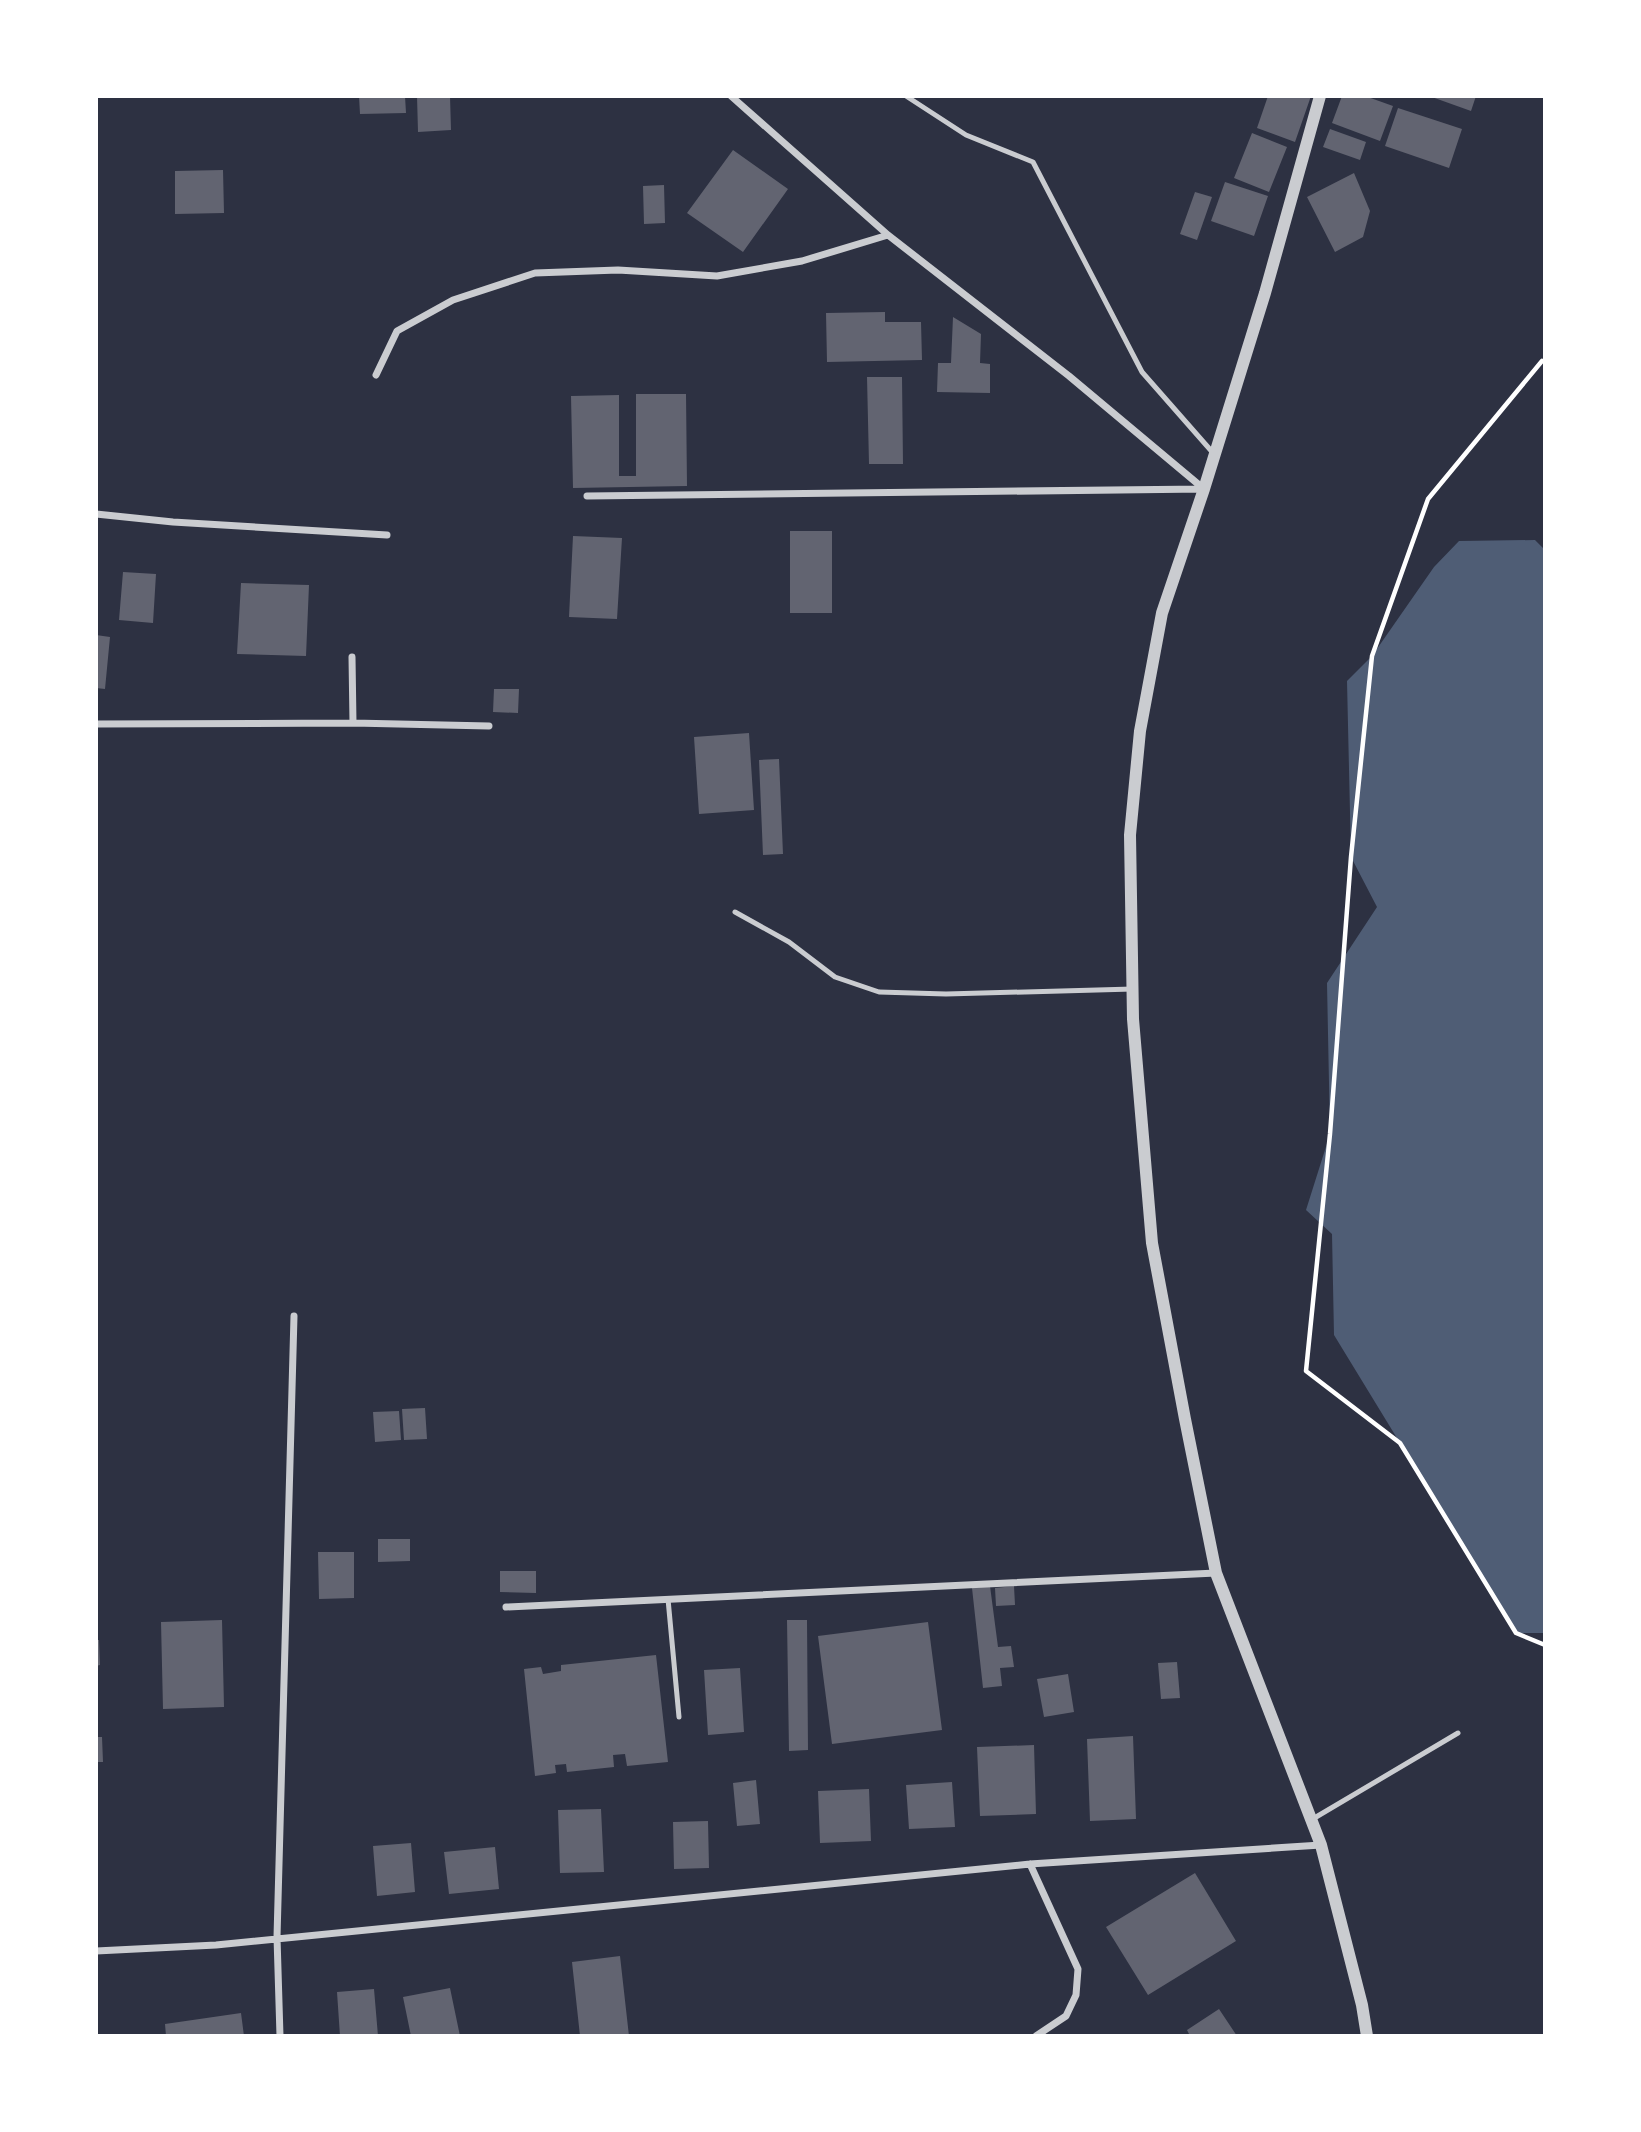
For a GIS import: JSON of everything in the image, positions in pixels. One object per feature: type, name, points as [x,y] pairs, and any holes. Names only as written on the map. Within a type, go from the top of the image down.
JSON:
[{"type":"street","points":[[731,96],[888,235],[1069,376],[1204,489]]},
{"type":"street","points":[[1320,96],[1265,293],[1162,613],[1140,731],[1130,835],[1133,1019],[1152,1243],[1216,1573],[1321,1845],[1362,2005],[1367,2036]]},
{"type":"street","points":[[376,375],[397,331],[453,300],[535,273],[618,270],[717,276],[802,261],[888,235]]},
{"type":"street","points":[[587,496],[1204,489]]},
{"type":"street","points":[[96,514],[173,522],[387,535]]},
{"type":"street","points":[[352,657],[353,723]]},
{"type":"street","points":[[96,724],[353,723],[489,726]]},
{"type":"street","points":[[280,2036],[277,1937],[294,1316]]},
{"type":"street","points":[[506,1607],[1216,1573]]},
{"type":"street","points":[[96,1951],[216,1945],[1030,1864],[1321,1845]]},
{"type":"street","points":[[1030,1864],[1078,1969],[1076,1995],[1066,2016],[1037,2036]]},
{"type":"lane","points":[[906,96],[966,135],[1033,162],[1142,372],[1214,454]]},
{"type":"lane","points":[[735,912],[789,942],[835,977],[879,992],[946,994],[1133,989]]},
{"type":"lane","points":[[668,1599],[679,1717]]},
{"type":"lane","points":[[1311,1820],[1458,1733]]},
{"type":"path","points":[[1542,361],[1429,499],[1372,656],[1350,857],[1330,1134],[1306,1371],[1400,1443],[1516,1633],[1545,1644]]},
{"type":"water","points":[[1535,540],[1545,550],[1545,1633],[1516,1633],[1334,1335],[1332,1234],[1306,1210],[1330,1134],[1327,983],[1377,907],[1351,857],[1347,681],[1372,656],[1434,567],[1459,541]]},
{"type":"building","points":[[359,96],[405,96],[406,113],[360,114]]},
{"type":"building","points":[[417,96],[450,96],[451,130],[418,132]]},
{"type":"building","points":[[1268,96],[1311,96],[1295,142],[1257,128]]},
{"type":"building","points":[[1342,96],[1365,96],[1393,106],[1380,141],[1332,123]]},
{"type":"building","points":[[1429,96],[1476,96],[1471,111]]},
{"type":"building","points":[[1398,108],[1462,129],[1449,168],[1385,146]]},
{"type":"building","points":[[1330,129],[1366,142],[1360,160],[1323,147]]},
{"type":"building","points":[[1252,133],[1287,147],[1269,192],[1234,178]]},
{"type":"building","points":[[733,150],[788,189],[743,252],[687,213]]},
{"type":"building","points":[[223,170],[224,213],[175,214],[175,171]]},
{"type":"building","points":[[1354,173],[1370,211],[1363,237],[1335,252],[1307,197]]},
{"type":"building","points":[[1225,182],[1268,196],[1254,236],[1211,221]]},
{"type":"building","points":[[664,185],[665,223],[644,224],[643,186]]},
{"type":"building","points":[[1195,192],[1212,197],[1197,240],[1180,234]]},
{"type":"building","points":[[885,312],[885,322],[921,322],[922,360],[827,362],[826,313]]},
{"type":"building","points":[[953,317],[981,334],[980,363],[990,364],[990,393],[937,392],[938,363],[951,363]]},
{"type":"building","points":[[867,377],[902,377],[903,464],[869,464]]},
{"type":"building","points":[[636,394],[686,394],[687,486],[573,488],[571,396],[619,395],[619,476],[636,476]]},
{"type":"building","points":[[790,531],[832,531],[832,613],[790,613]]},
{"type":"building","points":[[573,536],[622,538],[617,619],[569,617]]},
{"type":"building","points":[[123,572],[156,574],[153,623],[119,620]]},
{"type":"building","points":[[241,583],[309,585],[306,656],[237,654]]},
{"type":"building","points":[[96,635],[110,637],[105,689],[96,688]]},
{"type":"building","points":[[494,689],[519,689],[518,713],[493,712]]},
{"type":"building","points":[[749,733],[754,810],[699,814],[694,737]]},
{"type":"building","points":[[779,759],[783,854],[763,855],[759,760]]},
{"type":"building","points":[[425,1408],[427,1439],[404,1440],[402,1409]]},
{"type":"building","points":[[399,1411],[401,1440],[375,1442],[373,1412]]},
{"type":"building","points":[[378,1539],[410,1539],[410,1561],[378,1562]]},
{"type":"building","points":[[318,1552],[354,1552],[354,1598],[319,1599]]},
{"type":"building","points":[[500,1571],[536,1571],[536,1593],[500,1592]]},
{"type":"building","points":[[990,1586],[998,1647],[1011,1646],[1014,1667],[1000,1668],[1002,1686],[983,1688],[972,1588]]},
{"type":"building","points":[[1014,1586],[1015,1605],[996,1606],[995,1588]]},
{"type":"building","points":[[222,1620],[224,1707],[163,1709],[161,1622]]},
{"type":"building","points":[[787,1620],[807,1620],[808,1750],[789,1751]]},
{"type":"building","points":[[928,1622],[942,1730],[832,1744],[818,1636]]},
{"type":"building","points":[[96,1640],[99,1640],[100,1665],[96,1666]]},
{"type":"building","points":[[656,1655],[668,1762],[627,1766],[625,1754],[613,1755],[614,1767],[567,1772],[566,1764],[555,1765],[556,1773],[535,1776],[524,1669],[541,1667],[543,1674],[561,1671],[561,1665]]},
{"type":"building","points":[[1177,1662],[1180,1698],[1161,1699],[1158,1663]]},
{"type":"building","points":[[740,1668],[744,1732],[708,1735],[704,1670]]},
{"type":"building","points":[[1068,1674],[1074,1712],[1044,1717],[1037,1679]]},
{"type":"building","points":[[1133,1736],[1136,1819],[1090,1821],[1087,1739]]},
{"type":"building","points":[[96,1737],[102,1737],[103,1762],[96,1762]]},
{"type":"building","points":[[1034,1745],[1036,1814],[980,1816],[977,1747]]},
{"type":"building","points":[[756,1780],[760,1824],[737,1826],[733,1783]]},
{"type":"building","points":[[952,1782],[955,1827],[909,1829],[906,1785]]},
{"type":"building","points":[[869,1789],[871,1841],[820,1843],[818,1791]]},
{"type":"building","points":[[601,1809],[604,1872],[560,1873],[558,1810]]},
{"type":"building","points":[[708,1821],[709,1868],[674,1869],[673,1822]]},
{"type":"building","points":[[411,1843],[415,1892],[377,1896],[373,1846]]},
{"type":"building","points":[[495,1847],[499,1889],[449,1894],[444,1852]]},
{"type":"building","points":[[1195,1873],[1236,1941],[1148,1995],[1106,1927]]},
{"type":"building","points":[[620,1956],[629,2036],[580,2036],[572,1962]]},
{"type":"building","points":[[450,1988],[460,2036],[411,2036],[403,1997]]},
{"type":"building","points":[[374,1989],[378,2036],[340,2036],[337,1992]]},
{"type":"building","points":[[1219,2009],[1237,2036],[1190,2036],[1187,2030]]},
{"type":"building","points":[[241,2013],[244,2036],[166,2036],[165,2024]]}]
